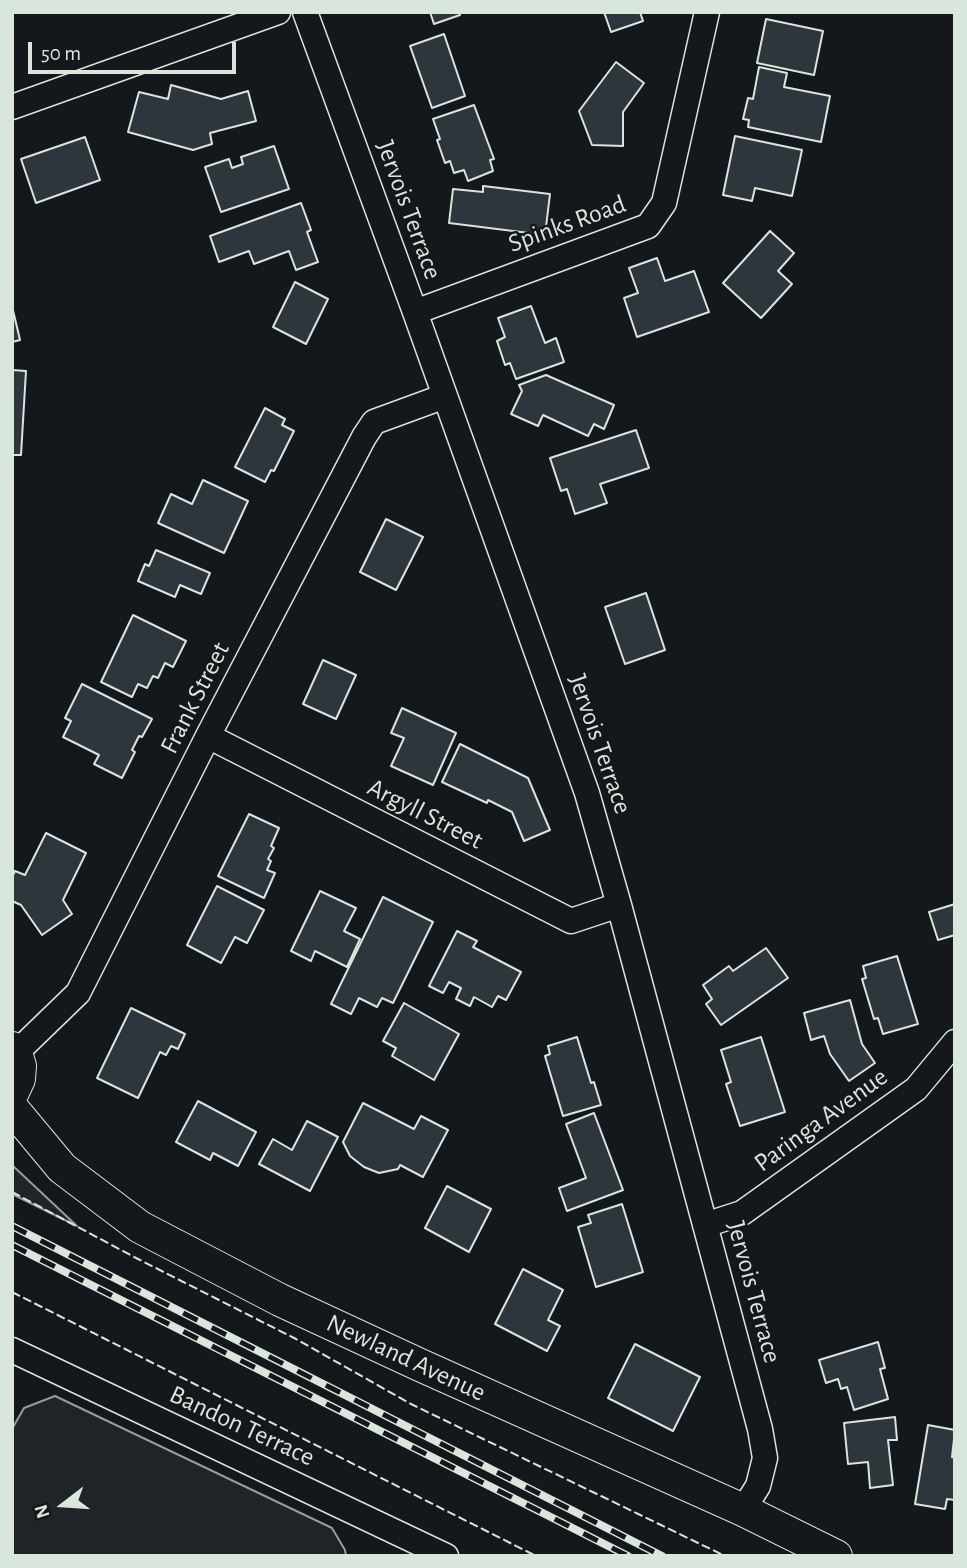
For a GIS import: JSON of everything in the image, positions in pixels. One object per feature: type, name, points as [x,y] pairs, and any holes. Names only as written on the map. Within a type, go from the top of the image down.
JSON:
[{"type":"street","points":[[12,107],[278,12]]},
{"type":"street","name":"Jervois Terrace","points":[[305,12],[587,793],[760,1429],[765,1458],[758,1486],[743,1510]]},
{"type":"street","name":"Spinks Road","points":[[415,312],[648,226],[664,203],[707,12]]},
{"type":"street","name":"Frank Street","points":[[14,1051],[78,993],[208,736],[374,422],[444,396]]},
{"type":"street","name":"Argyll Street","points":[[208,736],[571,921],[619,905]]},
{"type":"street","name":"Paringa Avenue","points":[[705,1225],[742,1213],[916,1089],[955,1042]]},
{"type":"street","points":[[12,1094],[19,1079],[20,1066],[14,1051]]},
{"type":"street","name":"Newland Avenue","points":[[12,1108],[61,1168],[140,1227],[291,1306],[743,1510],[836,1556]]},
{"type":"street","name":"Bandon Terrace","points":[[15,1357],[415,1550],[446,1556]]},
{"type":"shaded area","points":[[12,1165],[77,1226],[12,1194]]},
{"type":"shaded area","points":[[55,1396],[332,1528],[346,1556],[12,1556],[12,1429],[24,1408]]},
{"type":"building","points":[[430,12],[459,12],[460,15],[434,24]]},
{"type":"building","points":[[604,12],[640,12],[643,21],[611,32]]},
{"type":"building","points":[[766,19],[823,31],[814,75],[757,63]]},
{"type":"building","points":[[444,34],[465,96],[432,108],[410,46]]},
{"type":"building","points":[[616,62],[644,83],[623,112],[623,146],[592,145],[579,111]]},
{"type":"building","points":[[759,67],[787,73],[784,87],[830,96],[821,142],[748,127],[749,120],[743,119],[748,98],[753,99]]},
{"type":"building","points":[[171,85],[221,99],[248,91],[256,121],[210,133],[212,144],[193,150],[128,132],[139,92],[168,99]]},
{"type":"building","points":[[474,105],[494,159],[490,160],[493,171],[468,181],[464,170],[454,173],[450,161],[445,163],[433,119]]},
{"type":"building","points":[[735,136],[802,150],[792,196],[755,188],[752,201],[723,195]]},
{"type":"building","points":[[85,137],[100,180],[36,203],[21,159]]},
{"type":"building","points":[[274,146],[289,189],[221,212],[205,167],[229,159],[232,168],[243,164],[241,157]]},
{"type":"building","points":[[483,186],[550,194],[545,235],[449,223],[453,189],[483,192]]},
{"type":"building","points":[[301,203],[311,230],[307,232],[318,262],[296,270],[289,251],[254,264],[249,251],[219,262],[210,236]]},
{"type":"building","points":[[770,231],[794,253],[778,271],[792,284],[761,318],[723,283]]},
{"type":"building","points":[[657,258],[665,281],[694,271],[709,312],[637,337],[624,298],[638,293],[629,268]]},
{"type":"building","points":[[295,282],[328,299],[306,344],[273,327]]},
{"type":"building","points":[[12,306],[20,340],[12,342]]},
{"type":"building","points":[[531,306],[545,343],[556,338],[564,362],[516,379],[510,363],[505,365],[497,341],[505,337],[498,318]]},
{"type":"building","points":[[12,370],[26,371],[21,455],[12,455]]},
{"type":"building","points":[[546,375],[614,405],[604,429],[594,424],[588,436],[543,415],[538,426],[511,414],[522,391],[519,385]]},
{"type":"building","points":[[265,408],[285,419],[282,425],[294,431],[274,471],[271,470],[265,482],[235,467]]},
{"type":"building","points":[[636,430],[649,468],[600,484],[607,503],[575,514],[567,489],[561,491],[550,458]]},
{"type":"building","points":[[203,480],[248,501],[224,553],[158,523],[171,494],[192,504]]},
{"type":"building","points":[[386,519],[423,537],[396,590],[360,572]]},
{"type":"building","points":[[156,550],[210,573],[201,594],[180,585],[175,597],[138,581],[145,564],[149,566]]},
{"type":"building","points":[[646,593],[665,650],[625,664],[605,607]]},
{"type":"building","points":[[133,615],[186,641],[173,667],[165,663],[158,678],[153,676],[147,688],[138,684],[132,697],[101,682]]},
{"type":"building","points":[[323,660],[356,675],[336,719],[303,704]]},
{"type":"building","points":[[82,684],[152,719],[142,737],[139,736],[132,750],[135,752],[122,778],[94,764],[99,755],[63,737],[71,721],[65,718]]},
{"type":"building","points":[[402,708],[456,733],[433,785],[391,766],[404,738],[391,733]]},
{"type":"building","points":[[460,744],[528,778],[550,830],[524,841],[512,812],[442,782]]},
{"type":"building","points":[[249,814],[279,828],[271,846],[274,848],[268,859],[271,861],[267,870],[275,873],[264,898],[218,876]]},
{"type":"building","points":[[46,833],[86,853],[63,900],[72,914],[42,935],[21,905],[12,901],[12,877],[15,871],[25,875]]},
{"type":"building","points":[[217,886],[264,910],[247,943],[235,937],[221,963],[187,945]]},
{"type":"building","points":[[320,891],[356,908],[344,931],[360,939],[347,967],[315,951],[311,961],[291,951]]},
{"type":"building","points":[[383,897],[433,922],[393,1003],[382,998],[377,1007],[359,998],[351,1014],[331,1004]]},
{"type":"building","points":[[955,904],[955,935],[938,940],[929,912]]},
{"type":"building","points":[[457,931],[477,941],[473,947],[521,972],[506,1000],[498,996],[492,1007],[474,997],[470,1006],[456,999],[461,988],[449,982],[443,993],[429,986]]},
{"type":"building","points":[[766,948],[788,978],[721,1025],[706,1004],[712,999],[703,985],[729,966],[733,971]]},
{"type":"building","points":[[897,956],[918,1024],[883,1034],[878,1018],[874,1019],[862,979],[866,978],[863,966]]},
{"type":"building","points":[[850,1000],[862,1044],[875,1063],[849,1081],[830,1054],[824,1036],[811,1040],[804,1013]]},
{"type":"building","points":[[404,1003],[459,1034],[434,1080],[392,1056],[396,1048],[383,1041]]},
{"type":"building","points":[[131,1008],[185,1034],[178,1049],[171,1046],[166,1055],[160,1052],[138,1098],[97,1078]]},
{"type":"building","points":[[577,1037],[591,1083],[594,1082],[601,1105],[563,1116],[545,1056],[550,1054],[548,1046]]},
{"type":"building","points":[[761,1037],[785,1112],[740,1126],[726,1084],[731,1082],[721,1050]]},
{"type":"building","points":[[198,1101],[256,1132],[238,1166],[213,1153],[210,1160],[176,1142]]},
{"type":"building","points":[[363,1103],[414,1129],[421,1116],[448,1130],[423,1177],[400,1165],[398,1169],[379,1173],[364,1167],[350,1156],[343,1142]]},
{"type":"building","points":[[594,1113],[623,1190],[567,1211],[559,1188],[586,1178],[566,1124]]},
{"type":"building","points":[[307,1121],[338,1137],[310,1191],[259,1164],[273,1139],[292,1150]]},
{"type":"building","points":[[447,1186],[491,1209],[469,1252],[425,1228]]},
{"type":"building","points":[[622,1204],[643,1272],[596,1287],[578,1227],[591,1223],[588,1215]]},
{"type":"building","points":[[523,1269],[563,1290],[548,1320],[560,1326],[547,1351],[495,1324]]},
{"type":"building","points":[[878,1342],[885,1368],[880,1369],[888,1399],[854,1410],[847,1387],[841,1389],[838,1379],[826,1383],[819,1360]]},
{"type":"building","points":[[635,1344],[700,1377],[673,1431],[608,1398]]},
{"type":"building","points":[[895,1417],[897,1440],[888,1440],[893,1485],[870,1488],[868,1462],[848,1464],[844,1423]]},
{"type":"building","points":[[928,1425],[955,1430],[952,1457],[955,1458],[955,1500],[947,1499],[945,1509],[915,1504]]},
{"type":"railway","points":[[12,1226],[662,1556]]},
{"type":"railway","points":[[12,1245],[628,1556]]},
{"type":"fence","points":[[12,1192],[296,1339],[411,1404],[725,1556]]},
{"type":"fence","points":[[12,1292],[536,1556]]}]
